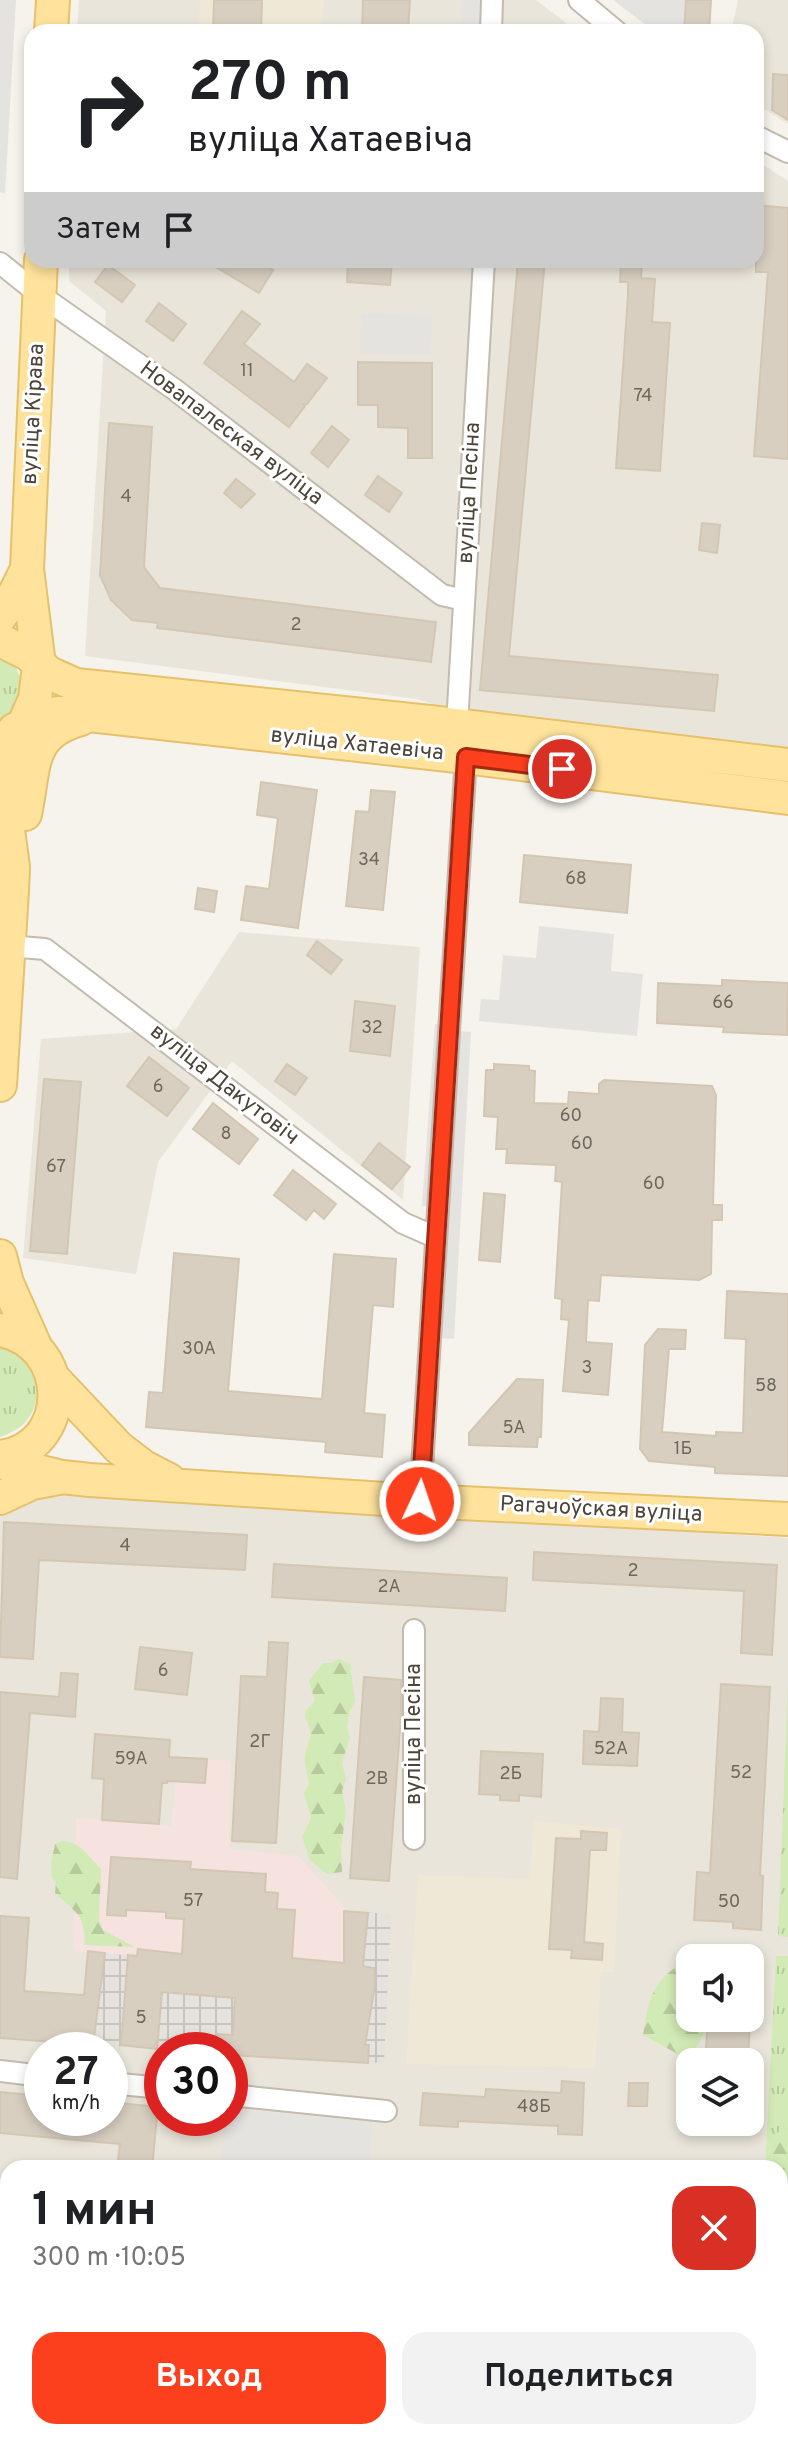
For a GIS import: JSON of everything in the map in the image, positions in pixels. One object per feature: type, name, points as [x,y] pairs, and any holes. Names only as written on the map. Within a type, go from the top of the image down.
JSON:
[{"type":"main road","points":[[52,24],[53,0]]},
{"type":"main road","name":"вуліца Кірава","points":[[12,731],[35,699],[39,665],[27,569],[41,268]]},
{"type":"main road","name":"вуліца Кірава","points":[[0,617],[27,569]]},
{"type":"main road","name":"вуліца Хатаевіча","points":[[0,640],[28,654],[49,673],[76,685],[457,725],[788,765]]},
{"type":"main road","name":"вуліца Хатаевіча","points":[[12,731],[40,716],[56,712],[466,757],[788,798]]},
{"type":"main road","points":[[0,1085],[13,867],[38,746],[54,729],[92,716]]},
{"type":"main road","points":[[12,731],[15,744],[4,819],[13,867]]},
{"type":"main road","points":[[0,1256],[7,1283],[35,1346]]},
{"type":"main road","points":[[0,1330],[14,1333],[35,1346]]},
{"type":"main road","name":"Рагачоўская вуліца","points":[[35,1346],[53,1378],[119,1448],[144,1467],[175,1484]]},
{"type":"main road","points":[[7,1463],[36,1440],[46,1426],[55,1395],[53,1378]]},
{"type":"main road","name":"Рагачоўская вуліца","points":[[7,1463],[62,1477],[420,1501],[788,1519]]},
{"type":"main road","points":[[0,1498],[32,1483],[62,1477]]},
{"type":"street","points":[[491,24],[492,0]]},
{"type":"street","points":[[579,0],[608,24]]},
{"type":"street","points":[[764,140],[788,152]]},
{"type":"street","name":"Новапалеская вуліца","points":[[0,263],[40,295],[174,389],[442,595],[464,600]]},
{"type":"street","name":"вуліца Песіна","points":[[457,725],[484,268]]},
{"type":"street","points":[[420,1501],[466,757]]},
{"type":"street","name":"вуліца Дакутовіч","points":[[8,946],[45,949],[403,1223],[435,1237]]},
{"type":"street","name":"вуліца Песіна","points":[[414,1630],[414,1839]]},
{"type":"street","points":[[0,2071],[24,2074]]},
{"type":"street","points":[[248,2097],[386,2111]]},
{"type":"shaded area","points":[[0,0],[16,0],[5,194],[0,192]]},
{"type":"shaded area","points":[[79,0],[536,0],[568,24],[78,24]]},
{"type":"shaded area","points":[[200,0],[324,0],[322,24],[199,24]]},
{"type":"shaded area","points":[[462,0],[485,0],[484,24],[460,24]]},
{"type":"shaded area","points":[[613,0],[686,0],[684,24],[644,24]]},
{"type":"shaded area","points":[[738,0],[788,0],[788,124],[764,109],[764,24],[733,24]]},
{"type":"shaded area","points":[[764,165],[788,181],[788,751],[485,720],[417,699],[85,656],[106,311],[69,281],[69,268],[764,268]]},
{"type":"shaded area","points":[[361,314],[432,316],[431,355],[360,353]]},
{"type":"shaded area","points":[[539,926],[614,934],[611,971],[643,974],[637,1036],[479,1021],[481,999],[499,1000],[503,955],[536,958]]},
{"type":"shaded area","points":[[239,932],[420,947],[403,1200],[232,1061],[158,1162],[136,1274],[23,1258],[41,1039],[176,1029]]},
{"type":"shaded area","points":[[435,1024],[446,1025],[433,1207],[422,1206]]},
{"type":"shaded area","points":[[455,1031],[471,1032],[454,1339],[439,1338]]},
{"type":"shaded area","points":[[0,1487],[788,1538],[788,2160],[0,2160]]},
{"type":"shaded area","points":[[178,1758],[230,1761],[229,1849],[298,1856],[344,1907],[344,1963],[240,1959],[138,1949],[137,1956],[74,1951],[76,1818],[171,1826]]},
{"type":"shaded area","points":[[534,1821],[621,1829],[614,1972],[601,1972],[595,2068],[406,2064],[418,1875],[530,1879]]},
{"type":"shaded area","points":[[344,1911],[391,1914],[384,2063],[248,2056],[248,2032],[144,2032],[144,2048],[128,2047],[128,2032],[82,2032],[88,1951],[137,1956],[138,1949],[344,1963]]},
{"type":"shaded area","points":[[248,2111],[372,2122],[370,2160],[222,2160],[224,2136],[248,2136]]},
{"type":"green space","points":[[0,656],[16,667],[23,685],[14,711],[0,719]]},
{"type":"green space","points":[[0,1348],[11,1352],[28,1367],[36,1388],[36,1399],[24,1423],[0,1437]]},
{"type":"green space","points":[[339,1659],[350,1664],[355,1701],[349,1713],[347,1728],[350,1737],[342,1763],[346,1779],[342,1791],[346,1810],[341,1849],[342,1872],[327,1874],[310,1860],[302,1837],[311,1818],[304,1793],[309,1784],[305,1760],[311,1734],[305,1718],[306,1710],[315,1701],[309,1681],[323,1663]]},
{"type":"green space","points":[[788,1684],[788,1937],[778,1936]]},
{"type":"green space","points":[[62,1841],[79,1847],[101,1869],[99,1920],[103,1930],[135,1947],[84,1945],[81,1920],[55,1893],[56,1881],[52,1878],[51,1863],[55,1844]]},
{"type":"green space","points":[[776,1956],[788,1956],[788,2160],[765,2160]]},
{"type":"green space","points":[[676,1967],[676,2032],[705,2032],[696,2048],[676,2048],[676,2053],[643,2035],[652,1994]]},
{"type":"green space","points":[[783,2128],[788,2130],[785,2160],[773,2160],[775,2135]]},
{"type":"building","points":[[214,0],[262,0],[261,24],[213,24]]},
{"type":"building","points":[[363,0],[410,0],[408,24],[362,24]]},
{"type":"building","points":[[686,0],[711,0],[710,24],[684,24]]},
{"type":"building","points":[[773,74],[788,75],[788,120],[772,110]]},
{"type":"building","points":[[764,206],[788,208],[788,459],[754,456],[768,272],[756,272],[756,268],[764,268]]},
{"type":"building","points":[[106,268],[112,268],[135,285],[122,302],[95,282]]},
{"type":"building","points":[[217,268],[273,270],[259,293]]},
{"type":"building","points":[[348,268],[391,268],[390,285],[347,282]]},
{"type":"building","points":[[517,268],[544,268],[509,656],[718,675],[714,711],[480,690]]},
{"type":"building","points":[[621,268],[642,268],[641,278],[655,279],[652,322],[670,323],[660,471],[616,468],[628,296],[628,282],[620,282]]},
{"type":"building","points":[[159,303],[186,324],[173,341],[146,321]]},
{"type":"building","points":[[242,311],[260,324],[244,344],[294,382],[307,364],[327,378],[307,404],[303,404],[305,406],[289,427],[204,363]]},
{"type":"building","points":[[358,362],[432,363],[432,458],[408,458],[408,428],[378,427],[378,405],[358,405]]},
{"type":"building","points":[[109,423],[152,427],[144,567],[160,588],[436,622],[431,662],[157,628],[158,623],[132,620],[111,600],[100,575]]},
{"type":"building","points":[[332,426],[349,440],[328,467],[311,453]]},
{"type":"building","points":[[378,476],[402,493],[389,512],[365,495]]},
{"type":"building","points":[[236,479],[255,494],[241,508],[224,493]]},
{"type":"building","points":[[702,523],[720,525],[717,553],[699,550]]},
{"type":"building","points":[[261,782],[317,790],[298,928],[241,920],[246,886],[269,889],[278,818],[257,815]]},
{"type":"building","points":[[371,790],[395,792],[383,910],[346,906],[356,811],[369,812]]},
{"type":"building","points":[[524,855],[631,865],[627,913],[520,902]]},
{"type":"building","points":[[198,888],[217,891],[214,912],[195,909]]},
{"type":"building","points":[[317,941],[342,960],[331,974],[307,955]]},
{"type":"building","points":[[722,980],[788,983],[787,1035],[723,1032],[724,1027],[657,1023],[658,983],[722,986]]},
{"type":"building","points":[[355,1001],[395,1006],[390,1056],[350,1051]]},
{"type":"building","points":[[149,1057],[189,1088],[167,1116],[127,1086]]},
{"type":"building","points":[[287,1064],[307,1078],[295,1095],[275,1081]]},
{"type":"building","points":[[494,1064],[529,1066],[529,1070],[535,1071],[534,1103],[568,1104],[569,1092],[599,1094],[599,1084],[604,1080],[712,1086],[716,1095],[713,1205],[722,1205],[722,1220],[712,1220],[711,1274],[699,1280],[601,1275],[599,1301],[588,1300],[586,1342],[612,1344],[608,1395],[563,1391],[569,1320],[561,1319],[562,1299],[555,1298],[562,1182],[555,1181],[556,1165],[506,1163],[507,1149],[496,1149],[498,1117],[484,1116],[486,1070],[494,1070]]},
{"type":"building","points":[[44,1079],[81,1082],[67,1254],[30,1251]]},
{"type":"building","points":[[213,1103],[258,1139],[239,1164],[193,1129]]},
{"type":"building","points":[[379,1143],[410,1167],[392,1189],[362,1165]]},
{"type":"building","points":[[293,1170],[336,1204],[324,1219],[314,1210],[306,1220],[274,1195]]},
{"type":"building","points":[[484,1193],[505,1195],[500,1262],[479,1260]]},
{"type":"building","points":[[174,1253],[239,1259],[228,1391],[322,1399],[334,1254],[396,1259],[393,1307],[373,1305],[364,1413],[385,1415],[382,1457],[325,1452],[326,1442],[146,1427],[149,1392],[163,1393]]},
{"type":"building","points":[[727,1291],[788,1294],[788,1476],[715,1473],[715,1467],[649,1461],[640,1449],[645,1345],[658,1329],[686,1330],[685,1349],[669,1349],[662,1432],[716,1436],[716,1432],[743,1433],[746,1339],[725,1338]]},
{"type":"building","points":[[517,1379],[543,1380],[541,1437],[538,1437],[537,1447],[469,1445],[469,1433]]},
{"type":"building","points":[[4,1522],[247,1535],[245,1570],[39,1560],[33,1659],[0,1657]]},
{"type":"building","points":[[534,1552],[777,1565],[772,1655],[741,1653],[744,1591],[533,1580]]},
{"type":"building","points":[[274,1564],[507,1578],[505,1611],[272,1597]]},
{"type":"building","points":[[269,1642],[288,1643],[276,1843],[232,1841],[241,1676],[267,1677]]},
{"type":"building","points":[[140,1647],[192,1653],[187,1695],[135,1689]]},
{"type":"building","points":[[61,1673],[78,1674],[75,1717],[30,1713],[17,1879],[0,1877],[0,1692],[59,1697]]},
{"type":"building","points":[[364,1677],[401,1680],[389,1881],[350,1878]]},
{"type":"building","points":[[721,1684],[770,1687],[760,1875],[763,1876],[761,1930],[733,1928],[733,1922],[694,1920],[697,1872],[710,1873]]},
{"type":"building","points":[[601,1698],[623,1699],[622,1732],[639,1733],[637,1766],[583,1764],[584,1731],[599,1732]]},
{"type":"building","points":[[95,1734],[170,1740],[169,1757],[207,1759],[205,1783],[162,1783],[159,1824],[102,1820],[104,1779],[92,1778]]},
{"type":"building","points":[[481,1751],[543,1754],[541,1797],[519,1795],[519,1801],[500,1800],[500,1795],[479,1794]]},
{"type":"building","points":[[581,1831],[607,1833],[606,1850],[590,1850],[584,1942],[603,1944],[602,1960],[571,1958],[572,1950],[549,1949],[556,1838],[581,1839]]},
{"type":"building","points":[[111,1857],[191,1862],[190,1869],[266,1874],[265,1892],[278,1893],[277,1909],[295,1910],[292,1958],[344,1963],[344,1911],[368,1913],[363,1966],[374,1968],[375,1985],[365,2045],[369,2045],[368,2063],[248,2056],[248,2032],[233,2032],[235,1998],[162,1992],[158,2032],[144,2032],[144,2048],[128,2046],[128,2032],[122,2032],[128,1955],[137,1956],[138,1949],[182,1954],[184,1919],[166,1918],[166,1912],[126,1910],[126,1916],[107,1915]]},
{"type":"building","points":[[0,1916],[29,1918],[24,1991],[84,1995],[88,1951],[105,1953],[95,2032],[24,2032],[24,2040],[0,2038]]},
{"type":"building","points":[[707,2032],[749,2032],[749,2048],[706,2048]]},
{"type":"building","points":[[562,2081],[584,2083],[582,2135],[558,2134],[558,2126],[458,2121],[458,2127],[420,2125],[423,2093],[485,2097],[486,2089],[561,2093]]},
{"type":"building","points":[[629,2083],[648,2083],[647,2106],[628,2106]]},
{"type":"building","points":[[0,2092],[24,2094],[24,2135],[0,2133]]},
{"type":"building","points":[[128,2104],[144,2106],[144,2136],[155,2136],[153,2160],[118,2160],[120,2144],[33,2136],[128,2136]]},
{"type":"route","points":[[420,1501],[466,757],[562,769]]}]
